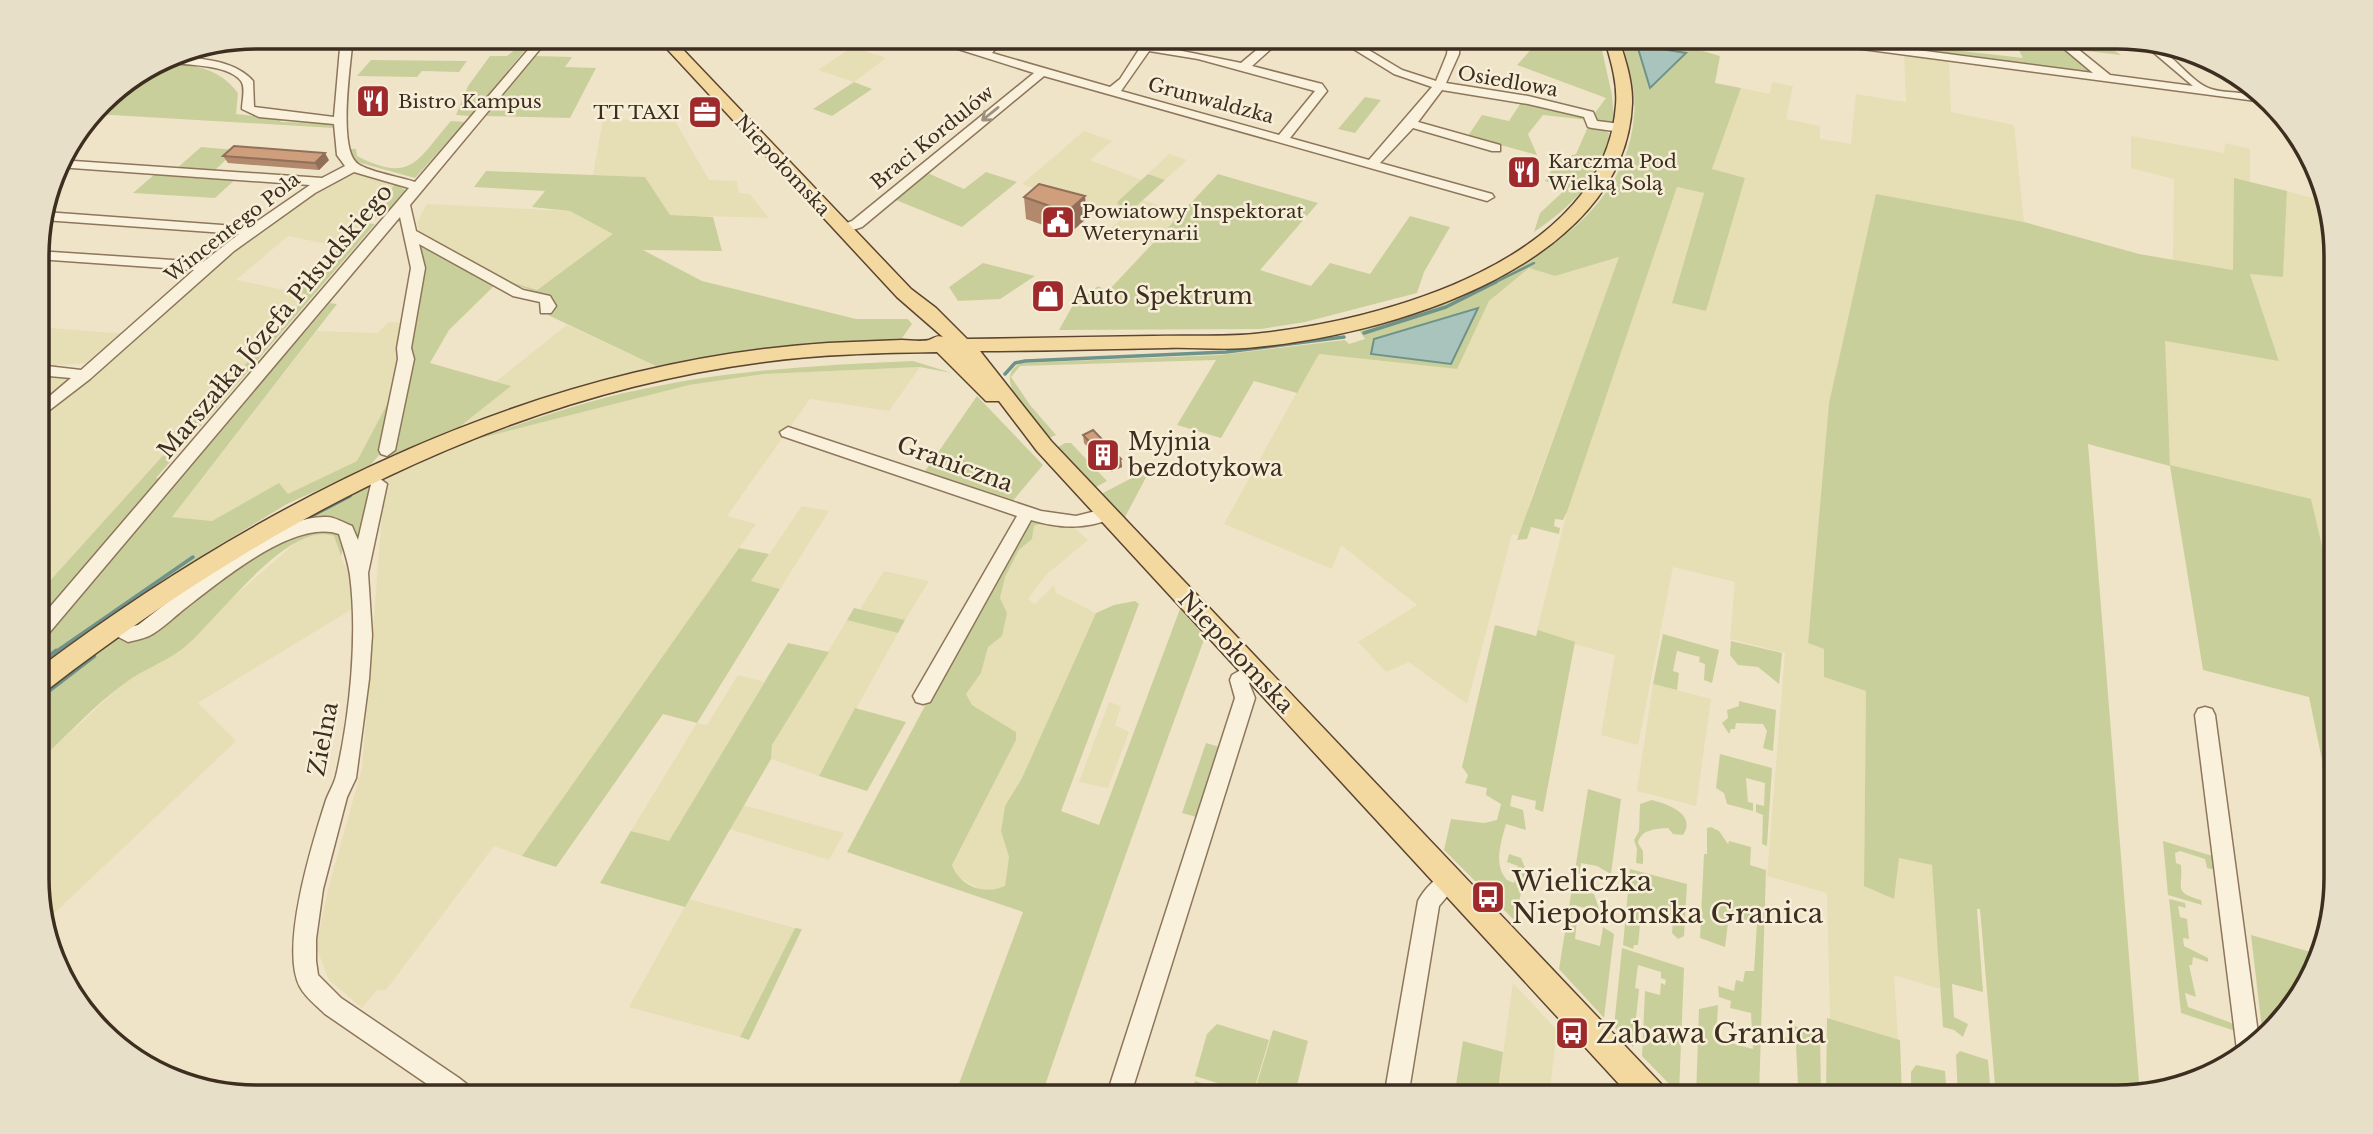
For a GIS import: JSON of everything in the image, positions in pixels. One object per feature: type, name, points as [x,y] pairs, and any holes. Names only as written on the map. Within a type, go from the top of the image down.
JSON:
[{"type":"main road","name":"Niepołomska","points":[[674,49],[904,293],[929,312],[957,354],[997,385],[1023,422]]},
{"type":"main road","points":[[49,675],[113,626],[214,558],[339,489],[392,464],[503,420],[608,389],[765,362],[906,350],[957,354],[1024,353],[1184,348],[1255,340],[1323,329],[1404,309],[1471,283],[1537,246],[1580,209],[1611,165],[1624,105],[1614,49]]},
{"type":"main road","name":"Niepołomska","points":[[904,293],[918,317],[1023,422],[1449,881]]},
{"type":"main road","points":[[906,350],[920,326],[918,317]]},
{"type":"main road","points":[[906,350],[957,354],[1255,340]]},
{"type":"main road","points":[[997,385],[994,374],[1000,363],[1024,353]]},
{"type":"main road","points":[[1449,881],[1641,1085]]},
{"type":"street","points":[[346,49],[340,121],[343,155],[353,167],[418,187]]},
{"type":"street","name":"Marszałka Józefa Piłsudskiego","points":[[49,621],[535,49]]},
{"type":"street","name":"Grunwaldzka","points":[[967,49],[1487,197]]},
{"type":"street","points":[[985,54],[989,49]]},
{"type":"street","points":[[1112,92],[1124,81],[1144,49]]},
{"type":"street","points":[[1175,49],[1309,84],[1321,91],[1282,139]]},
{"type":"street","points":[[1244,67],[1265,49]]},
{"type":"street","name":"Osiedlowa","points":[[1359,49],[1398,72],[1439,86],[1538,102],[1589,115],[1592,124],[1621,128]]},
{"type":"street","points":[[1372,164],[1439,86],[1455,56],[1455,49]]},
{"type":"street","points":[[1887,49],[2249,97]]},
{"type":"street","points":[[2071,49],[2105,77]]},
{"type":"street","points":[[2158,53],[2203,89]]},
{"type":"street","points":[[186,62],[216,66],[239,74],[248,86],[248,108],[259,113],[340,121]]},
{"type":"street","name":"Braci Kordulów","points":[[844,229],[858,224],[1043,71]]},
{"type":"street","points":[[1409,123],[1496,148]]},
{"type":"street","points":[[71,164],[321,183]]},
{"type":"street","name":"Wincentego Pola","points":[[49,405],[209,267],[321,183],[353,167]]},
{"type":"street","points":[[387,450],[406,359],[404,348],[418,268],[403,204]]},
{"type":"street","points":[[53,217],[254,232]]},
{"type":"street","points":[[412,234],[518,293],[545,299],[549,306],[546,310]]},
{"type":"street","points":[[49,256],[209,267]]},
{"type":"street","points":[[49,371],[85,375]]},
{"type":"street","name":"Graniczna","points":[[788,432],[845,448],[965,494],[1027,513],[1071,522],[1089,521],[1108,514]]},
{"type":"street","name":"Zielna","points":[[379,484],[359,573],[363,635],[353,733],[345,778],[337,797],[305,929],[308,977],[323,997],[447,1085]]},
{"type":"street","points":[[923,695],[1027,513]]},
{"type":"street","points":[[113,626],[128,635],[144,630],[226,567],[310,523],[332,521],[346,530],[359,573]]},
{"type":"street","points":[[1122,1085],[1245,698],[1239,680],[1253,671]]},
{"type":"street","points":[[2205,715],[2247,1038]]},
{"type":"street","points":[[1398,1085],[1429,901],[1449,881]]},
{"type":"shaded area","points":[[849,49],[858,49],[886,58],[854,82],[818,70]]},
{"type":"shaded area","points":[[1904,54],[1949,60],[1951,112],[2014,125],[2024,222],[1876,195],[1829,403],[1808,643],[1824,649],[1824,677],[1866,691],[1864,886],[1899,858],[1932,865],[1936,896],[1940,989],[1894,975],[1898,1039],[1830,1019],[1827,893],[1767,876],[1785,653],[1730,639],[1735,582],[1673,567],[1638,745],[1601,735],[1615,655],[1536,634],[1567,512],[1677,187],[1704,192],[1672,302],[1705,311],[1745,178],[1712,170],[1741,88],[1770,94],[1772,82],[1793,86],[1786,119],[1820,126],[1820,139],[1851,144],[1856,94],[1906,102]]},
{"type":"shaded area","points":[[603,119],[675,121],[709,180],[737,181],[739,193],[750,194],[769,218],[670,215],[645,177],[593,175]]},
{"type":"shaded area","points":[[1084,131],[1112,141],[1090,160],[1142,180],[1117,202],[1123,218],[1143,200],[1181,213],[1149,245],[1108,231],[1121,219],[1022,184]]},
{"type":"shaded area","points":[[2131,136],[2224,153],[2225,143],[2250,149],[2250,182],[2234,179],[2234,270],[2173,260],[2174,179],[2131,168]]},
{"type":"shaded area","points":[[1169,154],[1187,160],[1165,180],[1148,174]]},
{"type":"shaded area","points":[[361,173],[395,184],[342,247],[288,236],[236,280],[309,295],[49,582],[49,408],[259,231],[320,188],[347,175]]},
{"type":"shaded area","points":[[2287,191],[2316,199],[2322,229],[2324,555],[2311,500],[2170,466],[2164,341],[2279,360],[2250,273],[2283,276]]},
{"type":"shaded area","points":[[427,204],[570,211],[614,234],[536,290],[501,279],[421,237],[417,222]]},
{"type":"shaded area","points":[[1620,257],[1530,501],[1521,536],[1512,534],[1467,704],[1409,662],[1386,672],[1358,642],[1417,605],[1341,545],[1332,569],[1224,524],[1318,354],[1456,369],[1489,301],[1529,268],[1555,276]]},
{"type":"shaded area","points":[[389,322],[406,323],[393,393],[357,461],[287,495],[279,483],[212,521],[172,517],[317,331],[377,333]]},
{"type":"shaded area","points":[[567,325],[660,368],[550,396],[458,428],[510,386],[495,382]]},
{"type":"shaded area","points":[[49,328],[127,334],[92,363],[49,365]]},
{"type":"shaded area","points":[[920,367],[889,411],[810,399],[727,516],[756,524],[522,856],[494,846],[386,990],[377,990],[362,1008],[329,980],[316,947],[328,889],[362,768],[385,477],[465,442],[689,385],[765,374]]},
{"type":"shaded area","points":[[49,376],[76,379],[49,401]]},
{"type":"shaded area","points":[[802,506],[829,511],[780,589],[751,581]]},
{"type":"shaded area","points":[[1044,522],[1073,527],[1088,540],[1046,575],[1028,599],[1035,604],[1054,585],[1056,593],[1096,613],[1022,778],[1005,806],[1001,831],[1009,857],[1005,886],[993,891],[982,890],[956,876],[952,865],[1016,740],[1016,732],[972,705],[966,694],[981,673],[988,647],[1007,613],[1000,598],[1005,577],[1019,550],[1032,539],[1034,526]]},
{"type":"shaded area","points":[[321,532],[334,536],[344,565],[351,570],[352,609],[198,703],[236,741],[53,915],[49,878],[49,752],[124,683],[181,649],[224,605],[300,539]]},
{"type":"shaded area","points":[[884,571],[929,581],[905,620],[860,609]]},
{"type":"shaded area","points":[[847,620],[898,633],[819,776],[771,759],[772,745]]},
{"type":"shaded area","points":[[738,675],[764,682],[669,841],[631,831],[697,723],[707,725]]},
{"type":"shaded area","points":[[1653,684],[1711,699],[1696,806],[1637,791]]},
{"type":"shaded area","points":[[1109,702],[1121,706],[1115,725],[1129,732],[1108,788],[1079,782]]},
{"type":"shaded area","points":[[743,805],[844,833],[829,860],[729,829]]},
{"type":"shaded area","points":[[689,899],[795,928],[740,1037],[629,1007]]},
{"type":"shaded area","points":[[1513,983],[1557,1030],[1550,1085],[1499,1085]]},
{"type":"green space","points":[[515,49],[526,49],[470,116],[456,115],[468,86],[490,56],[507,56]]},
{"type":"green space","points":[[1531,49],[1602,49],[1612,95],[1614,121],[1597,123],[1594,114],[1606,98],[1517,65]]},
{"type":"green space","points":[[1624,49],[1696,49],[1720,56],[1715,83],[1741,88],[1712,169],[1745,178],[1706,311],[1672,303],[1704,193],[1677,187],[1567,512],[1563,520],[1555,519],[1554,526],[1560,528],[1559,534],[1531,527],[1527,539],[1517,540],[1619,257],[1555,276],[1529,268],[1489,301],[1457,369],[1319,354],[1297,393],[1254,381],[1221,438],[1177,425],[1216,360],[1020,366],[1011,377],[1030,405],[1056,435],[1049,438],[1012,389],[1010,379],[1012,370],[1021,363],[1219,355],[1345,340],[1349,344],[1365,339],[1358,329],[1443,301],[1488,282],[1530,259],[1569,232],[1601,199],[1623,161],[1634,116],[1631,76]]},
{"type":"green space","points":[[1916,49],[1945,49],[2023,58],[2018,49],[2066,49],[2097,73]]},
{"type":"green space","points":[[2113,49],[2121,55],[2077,50]]},
{"type":"green space","points":[[536,56],[572,57],[565,67],[596,68],[570,118],[485,116]]},
{"type":"green space","points":[[371,60],[467,61],[459,72],[422,71],[417,77],[357,76]]},
{"type":"green space","points":[[180,64],[213,72],[230,84],[238,93],[236,114],[283,119],[280,122],[333,123],[333,128],[106,115],[141,84]]},
{"type":"green space","points":[[854,82],[872,89],[832,116],[813,109]]},
{"type":"green space","points":[[1365,97],[1381,100],[1355,133],[1338,129]]},
{"type":"green space","points":[[1522,101],[1583,116],[1588,120],[1543,115],[1528,134],[1537,155],[1468,136],[1482,115],[1509,121]]},
{"type":"green space","points":[[451,121],[465,122],[415,178],[357,162],[349,149],[356,149],[357,156],[375,164],[402,168],[421,157]]},
{"type":"green space","points":[[1599,128],[1609,133],[1601,163],[1593,177],[1571,202],[1534,232],[1540,213],[1567,188],[1545,181],[1557,161],[1576,154],[1587,129]]},
{"type":"green space","points":[[201,147],[236,150],[213,172],[176,169]]},
{"type":"green space","points":[[486,171],[645,177],[670,215],[713,217],[722,251],[643,250],[702,281],[856,319],[908,319],[912,324],[902,338],[762,351],[660,368],[548,315],[555,302],[550,298],[501,279],[537,290],[613,234],[570,211],[532,207],[545,191],[474,187]]},
{"type":"green space","points":[[923,171],[964,189],[986,172],[1017,182],[962,227],[891,198]]},
{"type":"green space","points":[[155,174],[238,177],[215,198],[133,193]]},
{"type":"green space","points":[[1148,174],[1165,180],[1122,219],[1117,202]]},
{"type":"green space","points":[[1218,174],[1318,203],[1260,270],[1311,286],[1330,263],[1370,274],[1410,216],[1450,227],[1424,272],[1417,293],[1305,322],[1261,329],[1059,330],[1073,305],[1098,286],[1108,291]]},
{"type":"green space","points":[[2234,178],[2287,191],[2283,277],[2250,274],[2279,361],[2165,341],[2170,465],[2311,499],[2324,554],[2324,770],[2309,697],[2203,670],[2170,466],[2088,444],[2139,1084],[1995,1085],[1980,909],[1977,909],[1983,992],[1952,984],[1954,1017],[1968,1024],[1963,1037],[1954,1030],[1943,1027],[1932,865],[1899,858],[1894,899],[1864,886],[1866,691],[1824,677],[1824,649],[1808,643],[1829,403],[1876,194],[2024,222],[2139,254],[2233,270]]},
{"type":"green space","points":[[395,184],[407,191],[385,218],[367,217]]},
{"type":"green space","points":[[363,223],[375,224],[156,478],[163,479],[49,613],[49,582],[308,295],[298,292]]},
{"type":"green space","points":[[419,242],[496,284],[449,330],[430,363],[511,386],[458,428],[391,456],[421,274]]},
{"type":"green space","points":[[983,263],[1035,276],[1000,299],[958,301],[949,287]]},
{"type":"green space","points":[[330,303],[337,304],[172,517],[212,521],[279,483],[288,494],[357,461],[393,393],[396,392],[383,455],[379,455],[369,467],[287,504],[203,555],[49,661],[49,631]]},
{"type":"green space","points":[[913,361],[952,373],[920,367],[764,374],[689,385],[465,442],[594,401],[672,383],[775,370]]},
{"type":"green space","points":[[977,396],[1043,465],[1011,503],[923,474]]},
{"type":"green space","points":[[1071,443],[1107,481],[1096,487],[1058,447]]},
{"type":"green space","points":[[1151,468],[1124,519],[1101,494]]},
{"type":"green space","points":[[369,483],[375,483],[359,554],[349,527],[339,518],[310,520],[134,629],[131,622],[238,552]]},
{"type":"green space","points":[[1030,521],[1044,522],[1034,526],[1032,539],[1019,550],[1005,577],[1000,598],[1007,613],[1002,636],[988,647],[981,673],[966,694],[972,705],[1016,732],[1016,740],[952,865],[961,879],[974,887],[989,890],[1005,886],[1009,857],[1001,831],[1005,806],[1022,778],[1096,613],[1114,605],[1135,601],[1139,604],[1061,811],[1099,825],[1180,609],[1205,637],[1045,1085],[958,1085],[1023,912],[847,852],[997,571]]},
{"type":"green space","points":[[313,526],[339,529],[345,542],[341,556],[334,536],[315,535],[295,543],[253,577],[181,650],[132,678],[91,711],[49,751],[49,686],[108,640],[133,638],[234,565]]},
{"type":"green space","points":[[739,548],[769,554],[751,581],[780,589],[697,723],[663,714],[556,867],[522,856]]},
{"type":"green space","points":[[854,608],[905,620],[898,633],[847,620]]},
{"type":"green space","points":[[1495,625],[1536,636],[1538,630],[1575,642],[1543,812],[1535,809],[1536,801],[1512,795],[1510,806],[1523,810],[1526,830],[1506,824],[1500,846],[1500,867],[1507,880],[1514,883],[1518,866],[1507,862],[1509,854],[1521,858],[1526,870],[1515,921],[1444,850],[1451,819],[1484,823],[1497,820],[1501,804],[1486,795],[1487,788],[1465,783],[1468,775],[1462,767]]},
{"type":"green space","points":[[1663,634],[1719,650],[1712,683],[1704,680],[1705,664],[1699,662],[1700,657],[1677,651],[1673,671],[1679,673],[1677,690],[1653,684]]},
{"type":"green space","points":[[1731,641],[1782,653],[1779,684],[1758,667],[1738,665],[1730,655]]},
{"type":"green space","points":[[788,643],[829,652],[772,745],[771,759],[685,907],[600,883],[631,831],[669,841]]},
{"type":"green space","points":[[1739,701],[1776,710],[1773,751],[1763,748],[1767,731],[1763,724],[1736,723],[1735,729],[1731,729],[1729,734],[1722,723],[1728,718],[1727,710],[1739,706]]},
{"type":"green space","points":[[855,708],[906,722],[867,791],[819,776]]},
{"type":"green space","points":[[1206,743],[1223,748],[1200,818],[1182,813]]},
{"type":"green space","points":[[1720,754],[1772,768],[1767,846],[1762,844],[1763,815],[1756,812],[1756,804],[1764,806],[1765,783],[1746,778],[1748,802],[1753,803],[1753,811],[1727,804],[1724,793],[1716,788]]},
{"type":"green space","points":[[1588,789],[1621,799],[1611,874],[1597,866],[1581,863],[1578,889],[1594,894],[1600,912],[1574,905],[1571,918],[1577,920],[1575,939],[1600,946],[1603,927],[1614,934],[1604,1018],[1559,969]]},
{"type":"green space","points":[[1652,800],[1678,811],[1686,821],[1686,828],[1683,835],[1673,834],[1668,828],[1646,832],[1638,843],[1643,851],[1643,864],[1636,863],[1637,849],[1634,840],[1639,831],[1640,804]]},
{"type":"green space","points":[[1707,828],[1719,831],[1728,844],[1729,841],[1751,847],[1750,865],[1766,870],[1759,1085],[1696,1085],[1699,1009],[1718,1005],[1716,1039],[1753,1049],[1751,1013],[1730,1008],[1731,1001],[1719,997],[1718,986],[1734,991],[1736,980],[1743,982],[1745,971],[1754,971],[1757,923],[1729,915],[1725,947],[1700,938]]},
{"type":"green space","points":[[2163,841],[2216,857],[2219,871],[2207,868],[2205,859],[2180,851],[2175,853],[2176,863],[2181,865],[2183,892],[2201,900],[2202,905],[2168,895]]},
{"type":"green space","points":[[1630,869],[1687,884],[1684,936],[1678,939],[1672,933],[1673,918],[1642,907],[1638,945],[1634,945],[1633,949],[1623,945]]},
{"type":"green space","points":[[2169,899],[2185,903],[2186,908],[2178,906],[2180,917],[2187,919],[2189,939],[2183,938],[2184,946],[2208,958],[2208,962],[2193,957],[2192,965],[2189,965],[2196,997],[2185,993],[2188,1007],[2237,1025],[2238,1032],[2181,1013]]},
{"type":"green space","points":[[795,928],[802,929],[749,1040],[740,1037]]},
{"type":"green space","points":[[2251,935],[2310,952],[2281,1004],[2262,1025]]},
{"type":"green space","points":[[1622,948],[1684,968],[1679,1085],[1670,1085],[1642,1056],[1645,991],[1660,995],[1661,983],[1665,985],[1666,980],[1661,978],[1661,972],[1638,965],[1635,988],[1639,989],[1633,1047],[1614,1027]]},
{"type":"green space","points":[[1827,1018],[1900,1040],[1902,1085],[1826,1085]]},
{"type":"green space","points":[[1217,1024],[1269,1040],[1256,1085],[1223,1085],[1195,1076],[1207,1034]]},
{"type":"green space","points":[[1791,1025],[1820,1034],[1821,1085],[1798,1085],[1796,1045],[1783,1042],[1783,1037],[1790,1039]]},
{"type":"green space","points":[[1273,1030],[1308,1041],[1297,1085],[1257,1085]]},
{"type":"green space","points":[[1463,1041],[1503,1052],[1499,1085],[1456,1085]]},
{"type":"green space","points":[[1960,1051],[1988,1060],[1990,1085],[1957,1085],[1956,1055]]},
{"type":"green space","points":[[1916,1065],[1945,1071],[1946,1085],[1911,1085],[1911,1072]]},
{"type":"water","points":[[1638,49],[1686,53],[1650,88]]},
{"type":"water","points":[[1478,308],[1451,364],[1371,354],[1374,339]]},
{"type":"building","points":[[234,146],[325,153],[315,163],[223,156]]},
{"type":"building","points":[[1039,184],[1085,196],[1067,212],[1024,197]]},
{"type":"building","name":"Auto Spektrum","points":[[1060,286],[1060,298],[1034,299],[1035,287]]},
{"type":"building","points":[[1093,430],[1121,459],[1111,464],[1083,435]]},
{"type":"waterway","points":[[1364,333],[1446,307],[1534,263]]},
{"type":"waterway","points":[[1005,374],[1015,363],[1025,361],[1226,352],[1344,337]]},
{"type":"waterway","points":[[302,521],[350,496]]},
{"type":"waterway","points":[[54,653],[193,557]]},
{"type":"waterway","points":[[49,656],[56,651]]},
{"type":"waterway","points":[[49,691],[94,656]]},
{"type":"place","name":"Bistro Kampus","points":[[373,101]]},
{"type":"place","name":"TT TAXI","points":[[705,112]]},
{"type":"place","name":"Karczma Pod Wielką Solą","points":[[1524,172]]},
{"type":"place","name":"Powiatowy Inspektorat Weterynarii","points":[[1058,222]]},
{"type":"place","name":"Auto Spektrum","points":[[1048,296]]},
{"type":"place","name":"Myjnia bezdotykowa","points":[[1103,455]]},
{"type":"place","name":"Wieliczka Niepołomska Granica","points":[[1488,897]]},
{"type":"place","name":"Zabawa Granica","points":[[1572,1033]]}]
